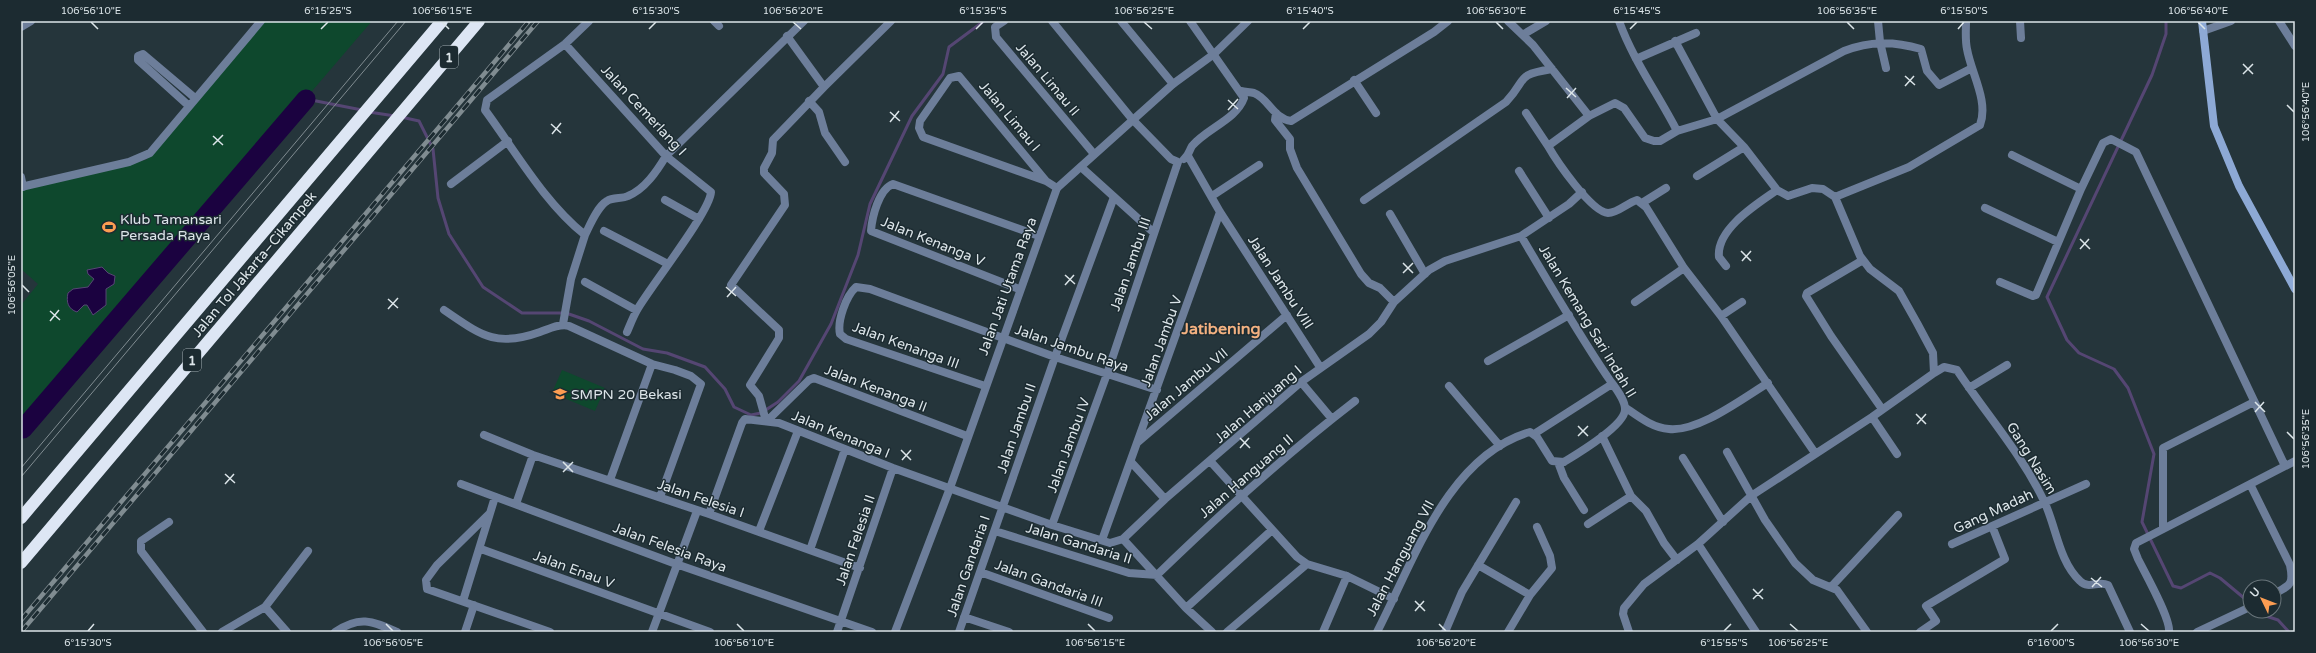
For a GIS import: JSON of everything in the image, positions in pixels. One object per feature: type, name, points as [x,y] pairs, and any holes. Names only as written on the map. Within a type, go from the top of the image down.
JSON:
[{"type":"highway","name":"Jalan Tol Jakarta–Cikampek","points":[[21,518],[442,21]]},
{"type":"highway","name":"Jalan Tol Jakarta–Cikampek","points":[[21,563],[479,21]]},
{"type":"main road","points":[[2202,21],[2214,126],[2239,186],[2295,289]]},
{"type":"street","points":[[21,27],[30,21]]},
{"type":"street","points":[[21,177],[22,187],[129,162],[150,153],[261,21]]},
{"type":"street","points":[[585,235],[550,200],[485,110],[487,100],[564,44],[589,21]]},
{"type":"street","points":[[563,320],[565,303],[585,235],[604,204],[610,200],[633,194],[654,175],[666,156],[762,64],[804,21]]},
{"type":"street","points":[[710,514],[742,423],[745,419],[763,419],[759,396],[750,385],[779,338],[779,330],[731,285],[785,205],[784,194],[764,173],[764,168],[772,153],[773,140],[809,101],[891,21]]},
{"type":"street","name":"Jalan Limau II","points":[[1004,21],[995,27],[996,37],[1094,154]]},
{"type":"street","points":[[1052,21],[1132,119],[1171,159],[1178,162],[1188,156],[1192,146],[1241,104],[1244,98],[1241,91],[1190,21]]},
{"type":"street","points":[[1121,21],[1173,84]]},
{"type":"street","name":"Jalan Jati Utama Raya","points":[[896,632],[950,488],[1019,289],[1057,188],[1132,119],[1173,84],[1214,54],[1248,21]]},
{"type":"street","points":[[1241,91],[1257,95],[1276,113],[1285,120],[1290,121],[1354,80],[1405,51],[1448,21]]},
{"type":"street","points":[[1508,21],[1524,34],[1589,116]]},
{"type":"street","points":[[1524,34],[1546,21]]},
{"type":"street","points":[[1619,21],[1636,59],[1677,131]]},
{"type":"street","points":[[1878,21],[1880,42],[1886,68]]},
{"type":"street","points":[[1836,197],[1909,167],[1980,125],[1983,117],[1982,105],[1966,40],[1966,21]]},
{"type":"street","points":[[2020,21],[2021,38]]},
{"type":"street","points":[[2203,31],[2231,21]]},
{"type":"street","points":[[2279,21],[2295,46]]},
{"type":"street","points":[[1636,59],[1696,33]]},
{"type":"street","points":[[788,36],[824,87]]},
{"type":"street","points":[[1629,632],[1623,614],[1626,604],[1644,584],[1698,544],[1751,496],[1872,417],[1934,372],[1933,353],[1899,291],[1870,269],[1863,260],[1836,197],[1822,189],[1812,188],[1788,196],[1777,190],[1744,147],[1717,119],[1675,41]]},
{"type":"street","points":[[1548,146],[1589,116],[1615,103],[1624,108],[1645,138],[1660,141],[1677,131],[1717,119],[1844,51],[1858,46],[1880,42],[1900,43],[1922,49],[1927,71],[1939,85],[1972,68]]},
{"type":"street","name":"Jalan Cemerlang I","points":[[564,44],[666,156],[711,192],[711,197],[699,219],[636,310],[627,332]]},
{"type":"street","points":[[189,106],[138,60],[138,56],[143,54],[195,98]]},
{"type":"street","points":[[1364,200],[1506,102],[1513,95],[1521,79],[1528,74],[1552,69]]},
{"type":"street","name":"Jalan Limau I","points":[[959,76],[1046,180],[923,137],[919,128],[920,121],[950,78],[959,76]]},
{"type":"street","points":[[1354,80],[1376,113]]},
{"type":"street","points":[[809,101],[818,112],[825,133],[845,162]]},
{"type":"street","points":[[1276,113],[1275,120],[1290,139],[1290,149],[1297,168],[1361,274],[1369,283],[1380,288],[1394,302]]},
{"type":"street","points":[[1526,113],[1548,146],[1593,205],[1607,213],[1637,200],[1646,207],[1684,268],[1721,316],[1815,453]]},
{"type":"street","points":[[2000,282],[2033,296],[2036,295],[2081,188],[2103,143],[2111,139],[2136,152],[2285,466]]},
{"type":"street","points":[[451,184],[508,141]]},
{"type":"street","points":[[1697,176],[1744,147]]},
{"type":"street","points":[[1188,156],[1220,212]]},
{"type":"street","points":[[2012,156],[2081,188]]},
{"type":"street","name":"Jalan Jambu III","points":[[1107,374],[1153,232],[1178,162]]},
{"type":"street","points":[[1212,196],[1259,165]]},
{"type":"street","points":[[1081,167],[1153,232]]},
{"type":"street","points":[[1519,171],[1548,218]]},
{"type":"street","points":[[1046,180],[1057,188]]},
{"type":"street","name":"Jalan Kenanga V","points":[[1019,289],[871,231],[882,194],[887,186],[893,184],[1039,236]]},
{"type":"street","points":[[1642,203],[1666,188]]},
{"type":"street","points":[[1726,266],[1719,257],[1719,246],[1722,240],[1746,212],[1777,190]]},
{"type":"street","name":"Jalan Hanjuang I","points":[[1123,539],[1165,499],[1211,462],[1301,382],[1320,367],[1369,334],[1381,322],[1394,302],[1425,274],[1445,261],[1521,236],[1582,192]]},
{"type":"street","name":"Jalan Jambu II","points":[[1002,508],[1055,357],[1114,197]]},
{"type":"street","points":[[665,200],[699,219]]},
{"type":"street","points":[[1985,208],[2058,242]]},
{"type":"street","name":"Jalan Jambu VIII","points":[[1220,212],[1320,367]]},
{"type":"street","name":"Jalan Jambu V","points":[[1102,540],[1220,212]]},
{"type":"street","points":[[1390,214],[1425,274]]},
{"type":"street","points":[[604,231],[668,264]]},
{"type":"street","name":"Jalan Kemang Sari Indah II","points":[[1521,236],[1626,408],[1622,418],[1602,436],[1564,462],[1555,462]]},
{"type":"street","points":[[1863,260],[1807,293],[1806,296],[1831,336],[1882,409]]},
{"type":"street","points":[[1635,302],[1684,268]]},
{"type":"street","points":[[586,282],[636,310]]},
{"type":"street","name":"Jalan Jambu Raya","points":[[852,291],[856,287],[862,286],[1055,357],[1157,390]]},
{"type":"street","name":"Jalan Kenanga III","points":[[852,291],[838,327],[840,334],[846,339],[985,386]]},
{"type":"street","points":[[1721,316],[1742,302]]},
{"type":"street","points":[[444,310],[490,338],[509,340],[529,336],[563,320]]},
{"type":"street","name":"Jalan Jambu VII","points":[[1138,442],[1287,315]]},
{"type":"street","points":[[1488,361],[1569,315]]},
{"type":"street","points":[[563,320],[652,364],[675,370],[696,378],[701,384],[660,497]]},
{"type":"street","points":[[610,480],[652,364]]},
{"type":"street","points":[[1969,388],[2007,365]]},
{"type":"street","name":"Gang Nasim","points":[[1934,372],[1944,367],[1951,367],[1957,370],[2011,443],[2044,502],[2069,565],[2080,581],[2088,586],[2102,583],[2108,585],[2130,632]]},
{"type":"street","name":"Jalan Jambu IV","points":[[1052,525],[1107,374]]},
{"type":"street","name":"Jalan Kenanga II","points":[[763,419],[809,380],[814,378],[967,436]]},
{"type":"street","points":[[1301,382],[1332,419]]},
{"type":"street","points":[[1584,510],[1555,462],[1534,434],[1612,384]]},
{"type":"street","points":[[1626,408],[1646,422],[1659,427],[1670,430],[1685,428],[1717,414],[1768,384]]},
{"type":"street","points":[[1450,386],[1500,446]]},
{"type":"street","name":"Jalan Hanguang II","points":[[1157,575],[1243,496],[1355,401]]},
{"type":"street","points":[[2163,528],[2163,448],[2254,402]]},
{"type":"street","points":[[1872,417],[1897,454]]},
{"type":"street","name":"Jalan Kenanga I","points":[[763,419],[1002,508],[1102,540]]},
{"type":"street","points":[[759,531],[798,431]]},
{"type":"street","name":"Jalan Hanguang VII","points":[[1377,632],[1423,539],[1444,503],[1461,479],[1479,461],[1500,446],[1522,434],[1530,432],[1534,434]]},
{"type":"street","name":"Jalan Felesia I","points":[[484,435],[533,455],[660,497],[697,511],[710,514],[860,568]]},
{"type":"street","points":[[1602,436],[1631,496],[1646,511],[1664,543],[1677,560]]},
{"type":"street","points":[[810,550],[845,449]]},
{"type":"street","points":[[1727,452],[1781,546],[1807,576],[1837,590],[1868,632]]},
{"type":"street","points":[[516,504],[533,455]]},
{"type":"street","points":[[1682,458],[1723,522]]},
{"type":"street","points":[[2169,632],[2170,627],[2165,615],[2134,549],[2136,543],[2152,533],[2295,461]]},
{"type":"street","points":[[1131,462],[1165,499]]},
{"type":"street","points":[[1211,462],[1297,557],[1307,564],[1348,576],[1394,600]]},
{"type":"street","name":"Jalan Felesia II","points":[[837,632],[893,468]]},
{"type":"street","name":"Jalan Felesia Raya","points":[[461,484],[676,564],[872,632]]},
{"type":"street","name":"Gang Madah","points":[[1952,544],[2086,484]]},
{"type":"street","points":[[2250,484],[2290,565],[2292,578],[2289,585],[2282,589]]},
{"type":"street","points":[[1588,524],[1631,496]]},
{"type":"street","points":[[463,601],[481,549],[495,497]]},
{"type":"street","points":[[1445,632],[1462,592],[1516,502]]},
{"type":"street","name":"Jalan Gandaria I","points":[[959,632],[1002,508]]},
{"type":"street","points":[[652,632],[676,564],[697,511]]},
{"type":"street","points":[[490,513],[437,565],[426,580],[427,589],[550,632]]},
{"type":"street","points":[[1830,587],[1898,515]]},
{"type":"street","points":[[169,522],[141,541],[141,551],[203,632]]},
{"type":"street","points":[[1920,632],[1936,621],[1926,606],[2005,559],[1992,526]]},
{"type":"street","points":[[1508,632],[1530,595],[1552,568],[1550,556],[1537,527]]},
{"type":"street","points":[[1186,608],[1272,530]]},
{"type":"street","name":"Jalan Gandaria II","points":[[995,531],[1129,573],[1157,575]]},
{"type":"street","points":[[1102,540],[1110,543],[1123,539],[1186,608],[1212,632]]},
{"type":"street","points":[[1698,544],[1756,632]]},
{"type":"street","name":"Jalan Enau V","points":[[481,549],[710,632]]},
{"type":"street","points":[[222,632],[265,607],[308,551]]},
{"type":"street","points":[[1226,632],[1307,564]]},
{"type":"street","points":[[1478,565],[1530,595]]},
{"type":"street","name":"Jalan Gandaria III","points":[[980,572],[1109,618]]},
{"type":"street","points":[[1323,631],[1348,576]]},
{"type":"street","points":[[465,632],[474,605]]},
{"type":"street","points":[[265,607],[287,632]]},
{"type":"street","points":[[2197,632],[2242,611]]},
{"type":"street","points":[[964,617],[1009,632]]},
{"type":"street","points":[[335,632],[353,622],[368,620],[398,632]]},
{"type":"green space","name":"Klub Tamansari Persada Raya","points":[[263,21],[372,21],[23,429],[21,427],[21,305],[38,284],[21,269],[21,184],[105,166],[146,160]]},
{"type":"green space","points":[[562,370],[605,388],[595,411],[552,393]]},
{"type":"shaded area","points":[[102,267],[108,273],[115,276],[114,284],[106,289],[106,305],[93,315],[87,305],[84,305],[77,312],[74,311],[70,307],[67,299],[68,293],[73,289],[88,287],[94,279],[88,274],[87,270]]},
{"type":"waterway","points":[[401,117],[419,121],[433,149],[438,198],[449,234],[483,287],[522,313],[566,313],[589,321],[643,349],[667,353],[705,367],[725,389],[734,407],[751,415],[761,413],[778,402],[799,381],[831,324],[858,255],[870,204],[912,116],[943,74],[949,47],[984,21]]},
{"type":"waterway","points":[[2166,21],[2166,34],[2152,75],[2047,297],[2067,340],[2079,353],[2114,369],[2128,388],[2154,454],[2142,522],[2173,586],[2181,588],[2210,573],[2220,578],[2242,596]]},
{"type":"waterway","points":[[306,99],[362,110]]},
{"type":"waterway","points":[[21,427],[23,429],[306,99]]},
{"type":"waterway","points":[[369,112],[395,116]]},
{"type":"waterway","points":[[2275,619],[2278,620],[2289,632]]},
{"type":"tram line","points":[[21,468],[398,21]]},
{"type":"tram line","points":[[21,477],[406,21]]},
{"type":"railway","points":[[21,620],[529,21]]},
{"type":"railway","points":[[21,632],[538,21]]},
{"type":"place","name":"Klub Tamansari Persada Raya","points":[[109,227]]},
{"type":"place","name":"SMPN 20 Bekasi","points":[[560,394]]},
{"type":"district","name":"Jatibening","points":[[1221,328]]}]
